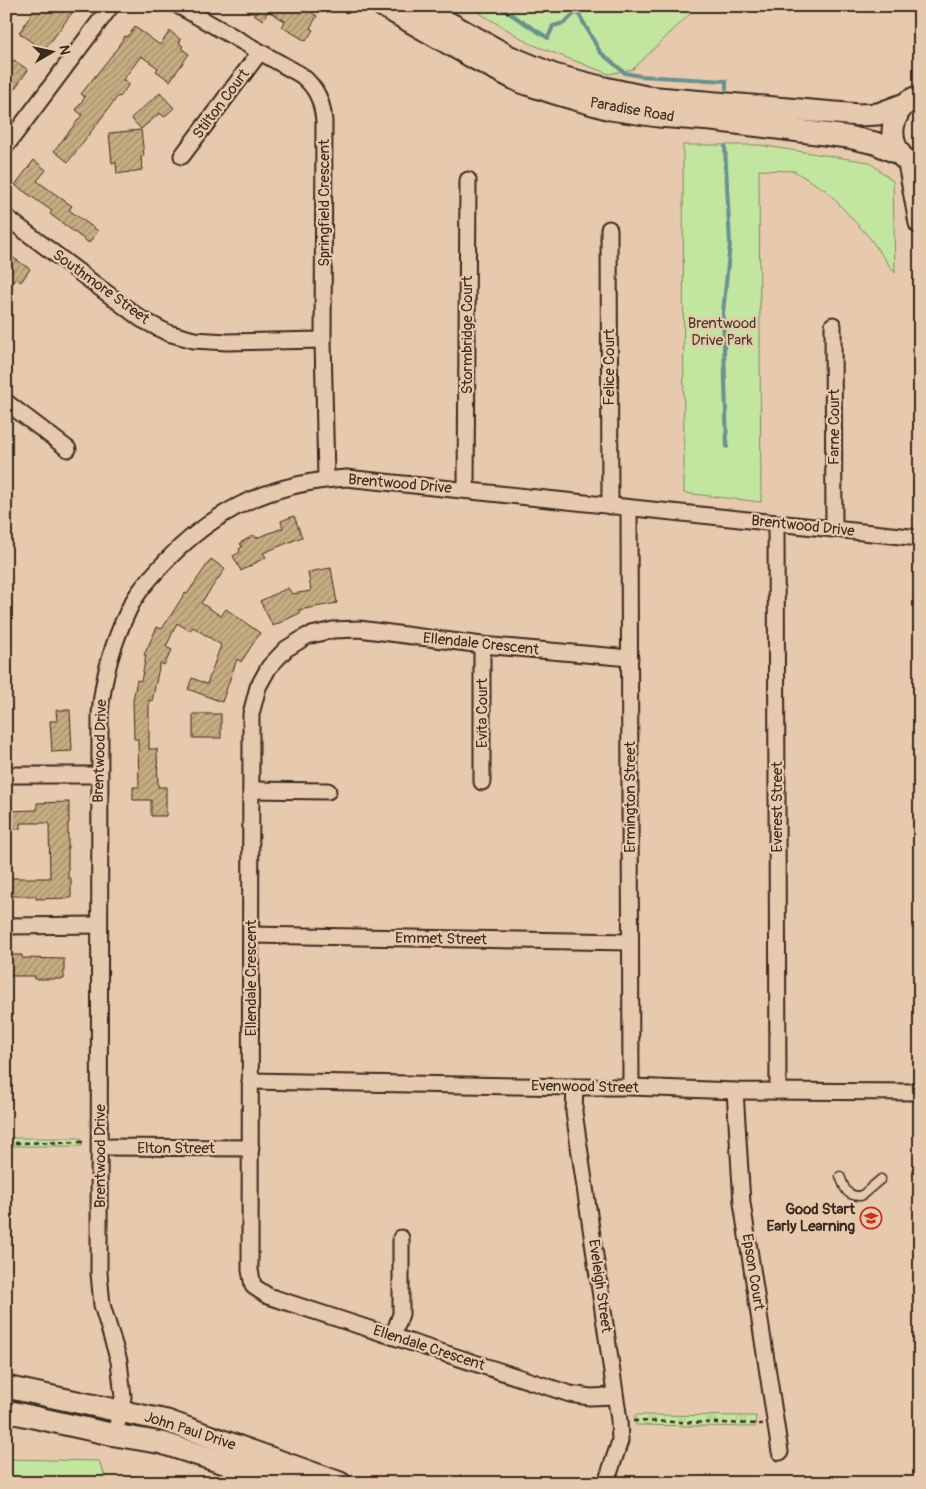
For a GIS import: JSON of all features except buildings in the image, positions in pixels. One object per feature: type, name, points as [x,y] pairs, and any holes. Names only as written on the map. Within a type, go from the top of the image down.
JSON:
[{"type":"main road","name":"Paradise Road","points":[[383,6],[474,58],[521,82],[561,96],[610,109],[658,116],[712,120],[875,142],[909,161]]},
{"type":"main road","name":"Paradise Road","points":[[418,6],[508,56],[554,75],[646,97],[858,115],[878,114],[915,94]]},
{"type":"main road","points":[[915,94],[896,114],[892,128],[894,142],[909,161],[920,223]]},
{"type":"main road","name":"John Paul Drive","points":[[6,1387],[167,1421],[340,1483]]},
{"type":"main road","name":"John Paul Drive","points":[[6,1411],[115,1435],[162,1443],[286,1483]]},
{"type":"street","points":[[6,146],[111,6]]},
{"type":"street","name":"Springfield Crescent","points":[[179,6],[301,76],[312,84],[322,102],[324,121],[323,340],[326,479]]},
{"type":"street","name":"Stilton Court","points":[[182,156],[260,52]]},
{"type":"street","name":"Stormbridge Court","points":[[466,489],[468,180]]},
{"type":"street","name":"Southmore Street","points":[[6,217],[141,319],[168,333],[194,340],[227,342],[323,340]]},
{"type":"street","name":"Felice Court","points":[[609,228],[610,506]]},
{"type":"street","name":"Farne Court","points":[[834,325],[834,529]]},
{"type":"street","points":[[6,402],[68,449]]},
{"type":"street","name":"Brentwood Drive","points":[[115,1435],[123,1397],[119,1361],[102,1305],[100,1273],[98,925],[100,714],[102,695],[113,648],[130,607],[154,574],[184,542],[219,516],[263,494],[290,486],[326,479],[352,478],[466,489],[920,538]]},
{"type":"street","name":"Ermington Street","points":[[629,508],[630,1087]]},
{"type":"street","name":"Everest Street","points":[[776,523],[778,1091]]},
{"type":"street","name":"Ellendale Crescent","points":[[616,1396],[590,1397],[570,1394],[268,1296],[253,1286],[250,1270],[250,714],[258,687],[269,667],[286,649],[307,636],[333,630],[359,629],[482,645],[630,658]]},
{"type":"street","name":"Evita Court","points":[[482,645],[482,782]]},
{"type":"street","points":[[6,775],[99,775]]},
{"type":"street","points":[[251,790],[328,791]]},
{"type":"street","points":[[6,926],[98,925]]},
{"type":"street","name":"Emmet Street","points":[[251,935],[630,942]]},
{"type":"street","name":"Evenwood Street","points":[[250,1081],[575,1088],[630,1087],[734,1091],[920,1092]]},
{"type":"street","name":"Eveleigh Street","points":[[575,1088],[574,1112],[619,1420],[620,1441],[606,1483]]},
{"type":"street","name":"Epson Court","points":[[734,1091],[742,1204],[780,1452]]},
{"type":"street","name":"Elton Street","points":[[100,1147],[251,1148]]},
{"type":"street","points":[[393,1336],[400,1314],[401,1238]]},
{"type":"lane","points":[[840,1176],[844,1187],[853,1196],[861,1196],[881,1179]]},
{"type":"path","points":[[6,1143],[85,1142],[100,1147]]},
{"type":"path","points":[[619,1420],[751,1422],[776,1425]]},
{"type":"green space","points":[[468,6],[698,6],[633,69],[609,74],[531,44]]},
{"type":"green space","name":"Brentwood Drive Park","points":[[683,145],[759,145],[869,162],[893,181],[895,273],[869,237],[827,191],[794,171],[759,170],[761,502],[684,493]]},
{"type":"green space","points":[[6,1138],[81,1138],[82,1146],[6,1146]]},
{"type":"green space","points":[[635,1415],[756,1416],[755,1427],[636,1425]]},
{"type":"green space","points":[[6,1459],[99,1461],[108,1483],[6,1483]]},
{"type":"waterway","points":[[498,6],[548,38],[553,26],[564,23],[577,11],[576,6]]},
{"type":"waterway","points":[[577,11],[600,52],[625,73],[640,76],[726,81],[726,89]]},
{"type":"waterway","points":[[725,146],[730,244],[723,313],[727,447]]},
{"type":"place","name":"Good Start Early Learning","points":[[871,1218]]}]
